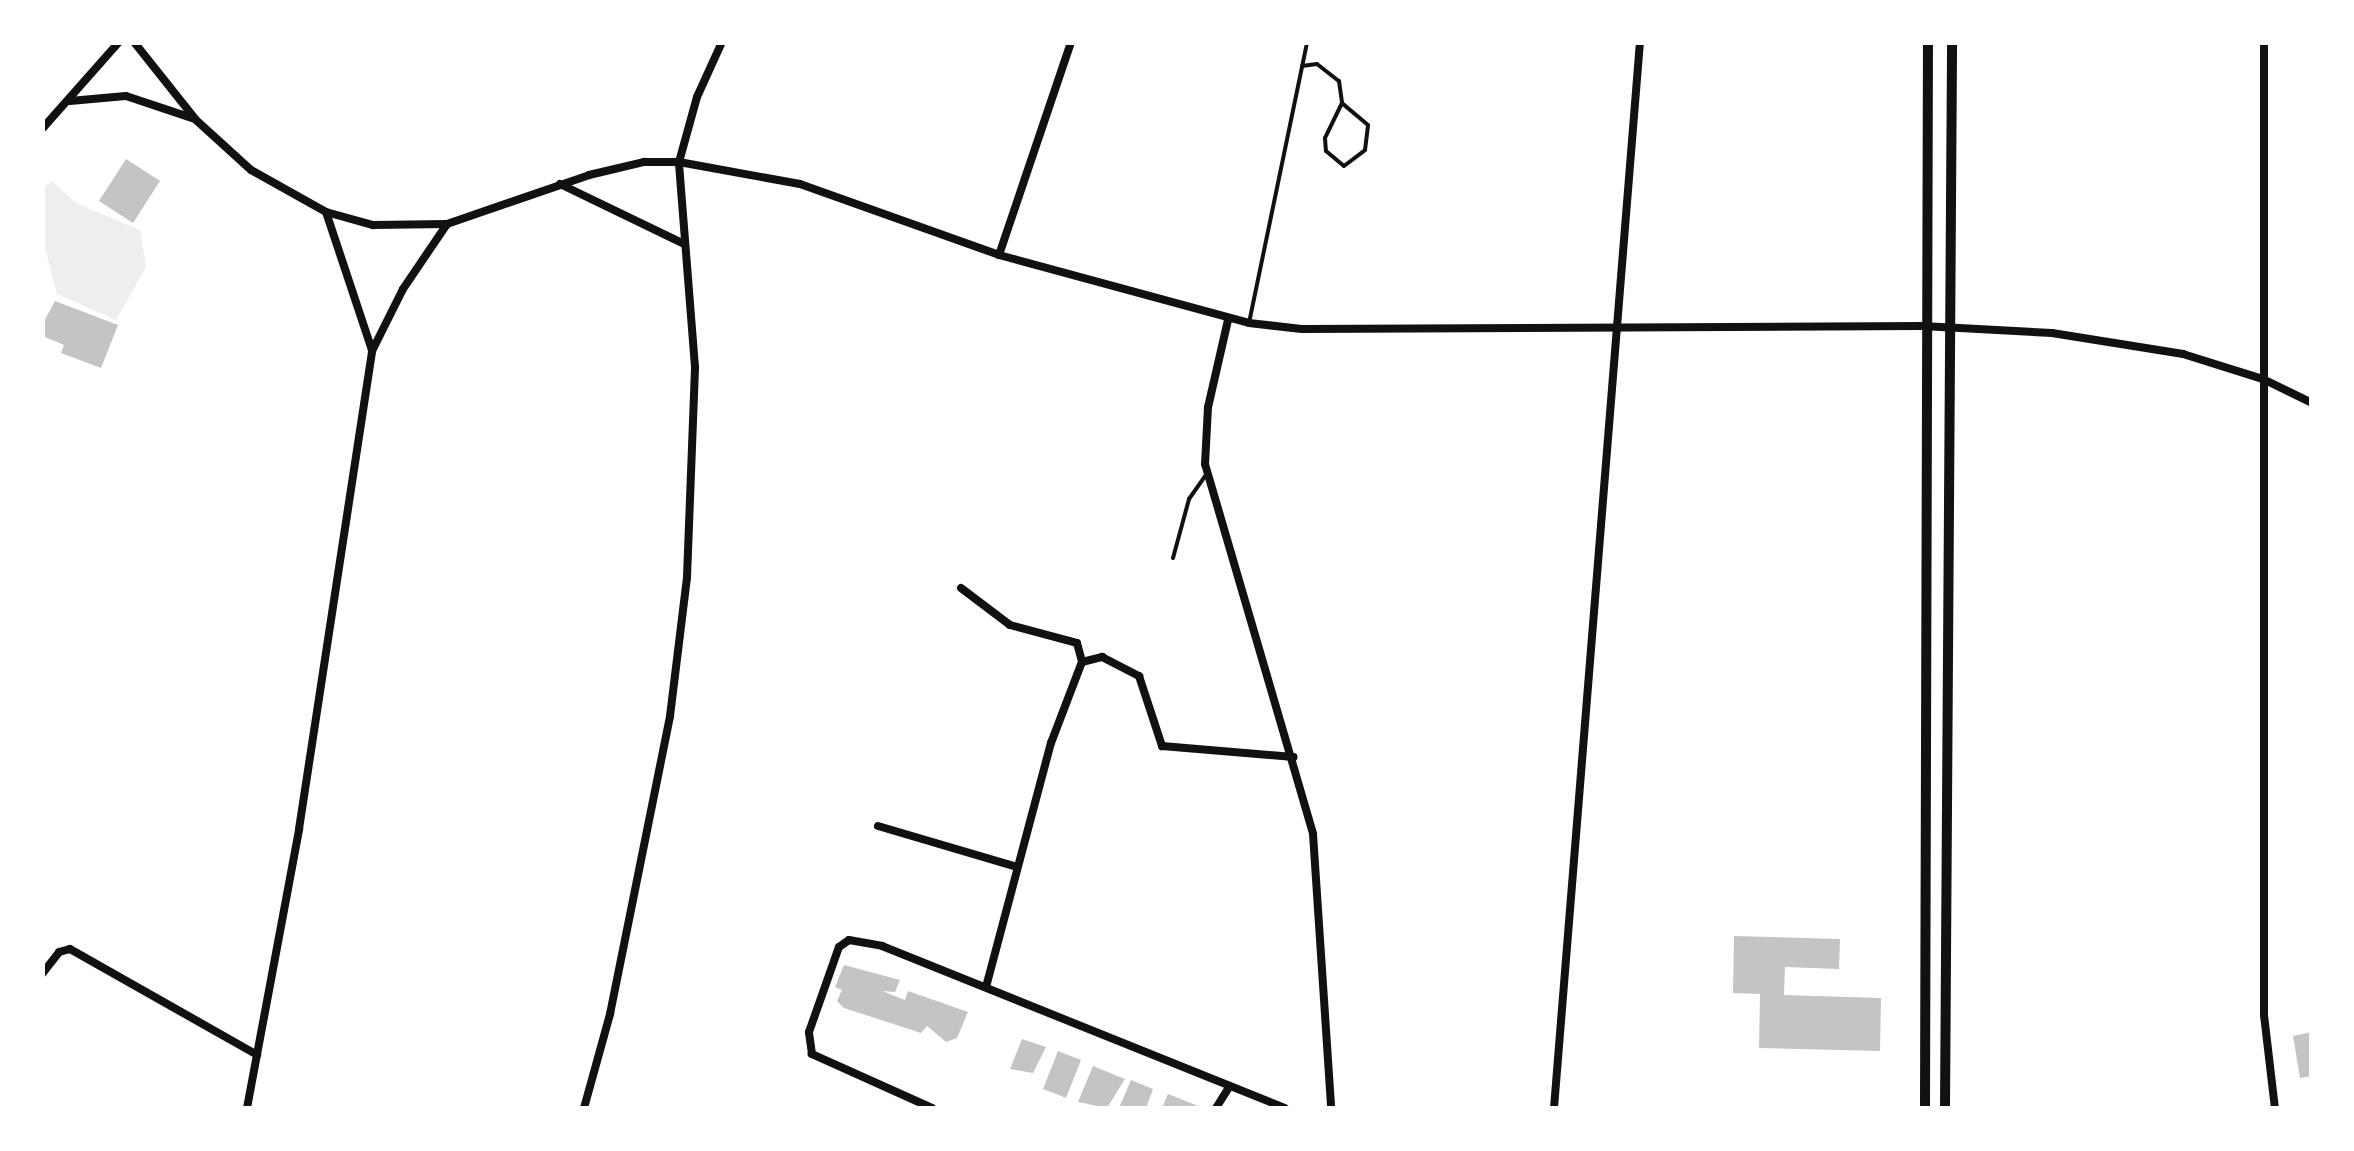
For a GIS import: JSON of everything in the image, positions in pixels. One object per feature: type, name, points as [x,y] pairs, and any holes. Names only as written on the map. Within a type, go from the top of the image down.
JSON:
[{"type":"street","points":[[42,129],[119,42]]},
{"type":"street","points":[[148,42],[136,46],[196,120],[252,170],[326,212],[393,228],[447,224],[560,184],[644,162],[679,162],[800,184],[999,255],[1228,320],[1302,329],[1922,326],[2118,340],[2262,378],[2312,403]]},
{"type":"street","points":[[584,1108],[644,854],[687,577],[694,368],[679,162],[696,98],[722,42]]},
{"type":"street","points":[[999,255],[1071,42]]},
{"type":"street","points":[[1554,1108],[1622,327],[1640,42]]},
{"type":"street","points":[[1925,1108],[1922,326],[1928,42]]},
{"type":"street","points":[[1945,1108],[1946,327],[1952,42]]},
{"type":"street","points":[[2264,42],[2264,1015],[2275,1108]]},
{"type":"street","points":[[70,101],[126,96],[196,120]]},
{"type":"street","points":[[560,184],[682,244]]},
{"type":"street","points":[[326,212],[372,351]]},
{"type":"street","points":[[247,1108],[300,829],[372,351],[396,299],[447,224]]},
{"type":"street","points":[[1228,320],[1208,406],[1208,473],[1294,757],[1314,844],[1331,1108]]},
{"type":"street","points":[[961,588],[1010,625],[1077,643],[1082,662],[1014,866],[986,987]]},
{"type":"street","points":[[1082,662],[1102,657],[1139,676],[1162,746],[1294,757]]},
{"type":"street","points":[[878,826],[1014,866]]},
{"type":"street","points":[[932,1108],[812,1054],[809,1032],[839,947],[863,941],[1285,1108]]},
{"type":"street","points":[[42,974],[59,952],[70,949],[257,1055]]},
{"type":"street","points":[[1216,1108],[1229,1087]]},
{"type":"lane","points":[[1249,323],[1307,42]]},
{"type":"lane","points":[[1302,66],[1332,71],[1342,103],[1368,125],[1364,150],[1344,166],[1326,152],[1325,138],[1342,103]]},
{"type":"lane","points":[[1173,558],[1189,499],[1208,473]]},
{"type":"shaded area","points":[[52,181],[76,203],[140,230],[146,267],[116,320],[57,294],[43,240],[43,188]]},
{"type":"building","points":[[126,159],[160,181],[133,223],[99,201]]},
{"type":"building","points":[[55,301],[118,325],[101,368],[61,353],[64,345],[45,337],[42,344],[42,325]]},
{"type":"building","points":[[1734,936],[1840,939],[1839,969],[1785,967],[1784,995],[1881,998],[1880,1051],[1759,1048],[1760,994],[1733,993]]},
{"type":"building","points":[[844,965],[900,980],[895,992],[882,991],[905,1000],[908,991],[968,1012],[957,1038],[946,1042],[927,1026],[921,1033],[844,1008],[837,1001],[842,990],[835,987]]},
{"type":"building","points":[[2312,1032],[2312,1076],[2300,1078],[2293,1036]]},
{"type":"building","points":[[1022,1039],[1046,1047],[1033,1073],[1010,1069]]},
{"type":"building","points":[[1058,1051],[1081,1060],[1066,1098],[1043,1089]]},
{"type":"building","points":[[1093,1066],[1125,1079],[1107,1108],[1078,1102]]},
{"type":"building","points":[[1131,1080],[1153,1089],[1146,1108],[1119,1108]]},
{"type":"building","points":[[1168,1094],[1203,1108],[1162,1108]]}]
